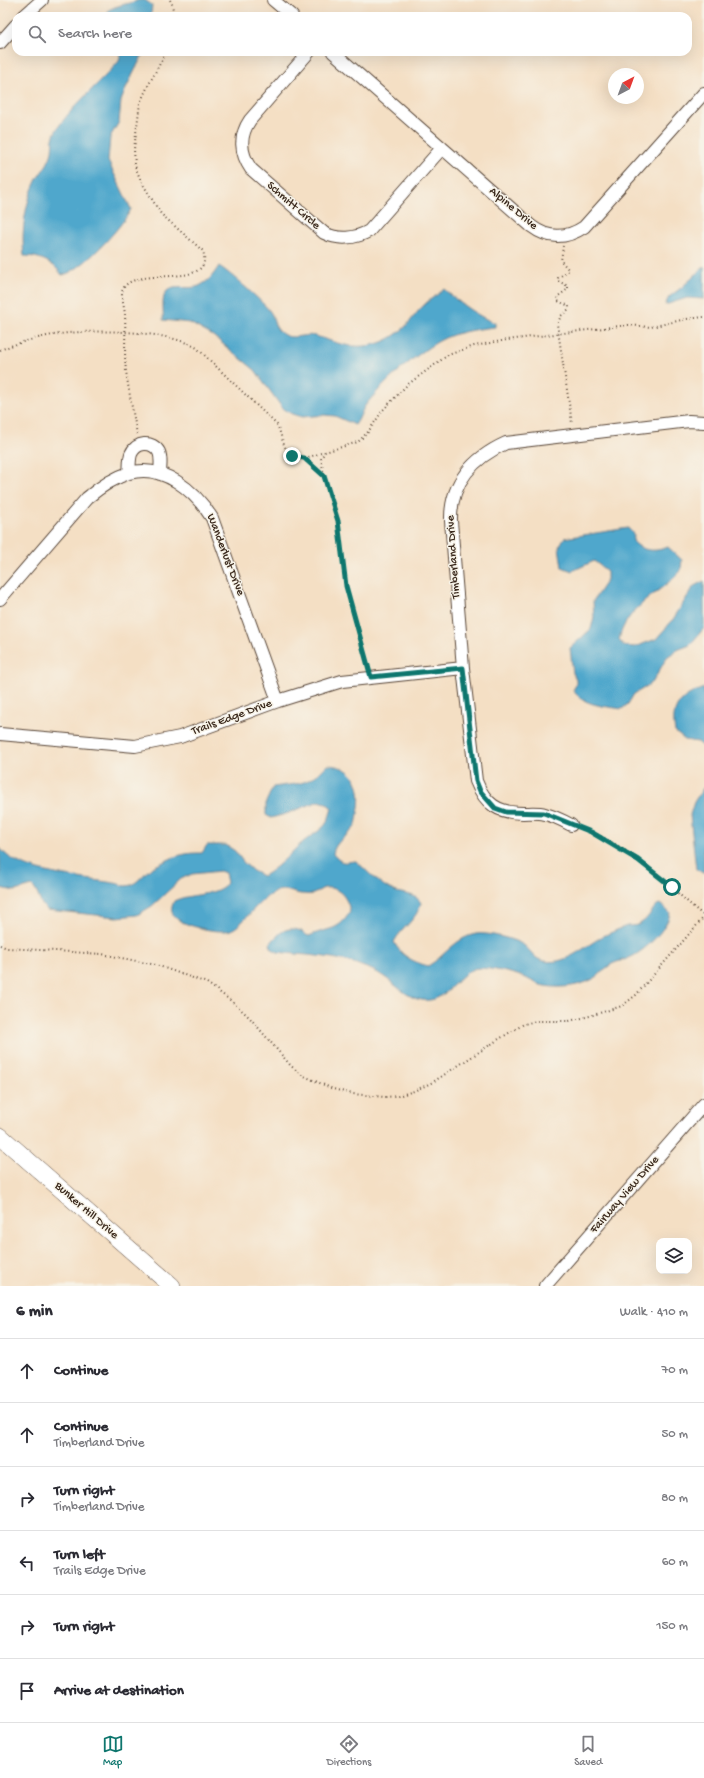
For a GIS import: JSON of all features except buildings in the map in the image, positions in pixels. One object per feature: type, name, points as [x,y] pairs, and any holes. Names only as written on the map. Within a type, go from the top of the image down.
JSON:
[{"type":"street","points":[[28,12],[42,0]]},
{"type":"street","points":[[272,0],[287,12]]},
{"type":"street","points":[[0,43],[12,30]]},
{"type":"street","name":"Schmitt Circle","points":[[306,56],[250,120],[246,126],[242,142],[244,156],[251,169],[324,233],[331,236],[347,237],[362,235],[369,231],[442,148]]},
{"type":"street","name":"Alpine Drive","points":[[338,56],[536,230],[549,235],[565,236]]},
{"type":"street","points":[[565,236],[577,232],[590,222],[704,93]]},
{"type":"street","name":"Timberland Drive","points":[[571,824],[557,817],[544,813],[506,812],[495,808],[480,791],[476,781],[463,668],[451,521],[453,495],[469,469],[481,457],[494,448],[506,443],[689,421],[704,422]]},
{"type":"street","points":[[129,473],[130,456],[139,445],[146,443],[154,446],[158,451],[160,458],[160,474]]},
{"type":"street","name":"Wanderlust Drive","points":[[0,599],[87,498],[99,488],[129,473],[146,472],[160,474],[173,480],[194,494],[203,503],[212,518],[278,701]]},
{"type":"street","name":"Trails Edge Drive","points":[[0,734],[136,746],[180,737],[278,701],[342,680],[463,668]]},
{"type":"street","name":"Fairway View Drive","points":[[545,1286],[704,1104]]},
{"type":"street","name":"Bunker Hill Drive","points":[[0,1136],[172,1286]]},
{"type":"path","points":[[170,0],[173,12]]},
{"type":"path","points":[[139,445],[126,370],[126,333],[123,289],[130,281],[140,278],[181,275],[195,272],[202,266],[205,258],[203,251],[161,214],[141,181],[135,166],[134,148],[140,103],[164,56]]},
{"type":"path","points":[[565,236],[561,261],[569,270],[558,278],[558,281],[568,286],[568,289],[557,297],[558,301],[569,306],[570,310],[558,319],[558,334],[574,434]]},
{"type":"path","points":[[0,350],[18,343],[53,335],[85,332],[126,333],[173,338],[189,343],[197,348],[277,425],[286,449],[292,456],[304,458],[358,442],[407,385],[448,355],[474,346],[507,340],[628,325],[650,327],[686,318],[704,317]]},
{"type":"path","points":[[325,452],[321,458],[324,476],[338,521],[346,586],[371,677]]},
{"type":"path","points":[[304,458],[324,476]]},
{"type":"path","points":[[0,945],[7,948],[102,954],[156,965],[206,983],[234,1003],[250,1018],[291,1066],[302,1075],[333,1089],[353,1094],[385,1097],[398,1096],[414,1091],[433,1082],[524,1024],[536,1021],[569,1021],[622,1006],[636,995],[704,916],[638,860],[591,832],[571,824]]},
{"type":"water","points":[[139,0],[145,0],[152,5],[151,12],[108,12],[114,7]]},
{"type":"water","points":[[120,56],[142,56],[121,101],[119,122],[110,137],[108,161],[131,209],[110,237],[90,258],[70,272],[62,275],[55,267],[46,261],[35,257],[24,256],[23,237],[29,197],[37,179],[50,158],[56,131],[73,109],[119,61]]},
{"type":"water","points":[[219,266],[239,281],[268,309],[280,332],[284,335],[292,337],[310,335],[350,346],[367,346],[375,344],[391,338],[398,333],[408,324],[422,306],[444,289],[455,299],[481,317],[495,323],[495,327],[459,333],[445,338],[430,347],[410,362],[380,389],[365,406],[355,425],[335,416],[324,415],[302,417],[283,409],[255,370],[213,336],[190,323],[163,320],[163,302],[166,292],[172,288],[191,288],[199,286],[210,278]]},
{"type":"water","points":[[704,267],[704,299],[687,298],[665,305],[669,297]]},
{"type":"water","points":[[628,528],[634,535],[633,541],[637,545],[649,550],[659,550],[668,547],[682,560],[681,569],[677,575],[634,611],[622,629],[619,640],[624,646],[635,647],[656,639],[672,621],[694,586],[704,581],[704,628],[690,645],[677,650],[667,657],[654,680],[634,694],[628,704],[622,709],[588,702],[577,695],[573,690],[576,685],[576,679],[573,673],[570,648],[591,629],[594,617],[593,601],[607,580],[607,571],[594,561],[572,571],[562,567],[559,547],[564,538]]},
{"type":"water","points":[[704,688],[704,747],[698,742],[685,740],[675,732],[674,716],[676,709],[683,699]]},
{"type":"water","points":[[327,765],[345,769],[351,774],[356,780],[359,796],[356,825],[338,843],[333,854],[343,862],[356,861],[374,878],[389,889],[416,897],[419,900],[421,903],[419,909],[413,919],[394,942],[404,955],[417,963],[428,966],[462,939],[476,934],[494,935],[521,943],[538,959],[553,962],[562,960],[578,952],[610,933],[627,926],[639,924],[646,919],[657,905],[660,904],[670,913],[668,919],[660,932],[643,950],[628,958],[611,964],[598,976],[586,982],[565,987],[551,987],[540,985],[526,978],[509,973],[478,968],[464,974],[439,997],[431,1000],[422,1000],[411,997],[388,979],[376,972],[354,963],[322,956],[278,952],[272,949],[270,944],[283,931],[296,929],[309,936],[337,926],[341,923],[350,912],[345,898],[335,889],[324,888],[310,894],[285,890],[275,892],[262,901],[236,927],[231,930],[218,931],[192,926],[178,920],[173,914],[172,907],[174,901],[216,891],[222,887],[227,883],[225,873],[220,871],[192,874],[181,879],[152,906],[137,915],[117,917],[47,910],[32,886],[15,891],[0,888],[0,848],[9,857],[21,864],[36,869],[69,877],[116,883],[126,886],[134,884],[153,867],[175,857],[186,854],[202,853],[207,845],[226,845],[235,851],[244,863],[253,871],[263,876],[274,869],[303,842],[323,827],[328,821],[332,808],[326,803],[319,801],[286,814],[271,818],[266,815],[266,802],[273,787],[297,784],[308,780],[314,777]]},
{"type":"water","points":[[704,787],[703,873],[696,869],[690,815],[694,802]]},
{"type":"route","points":[[292,456],[304,458],[324,476],[338,521],[346,586],[371,677],[463,668],[476,781],[480,791],[487,800],[495,808],[506,812],[544,813],[591,832],[638,860],[672,887]]}]
